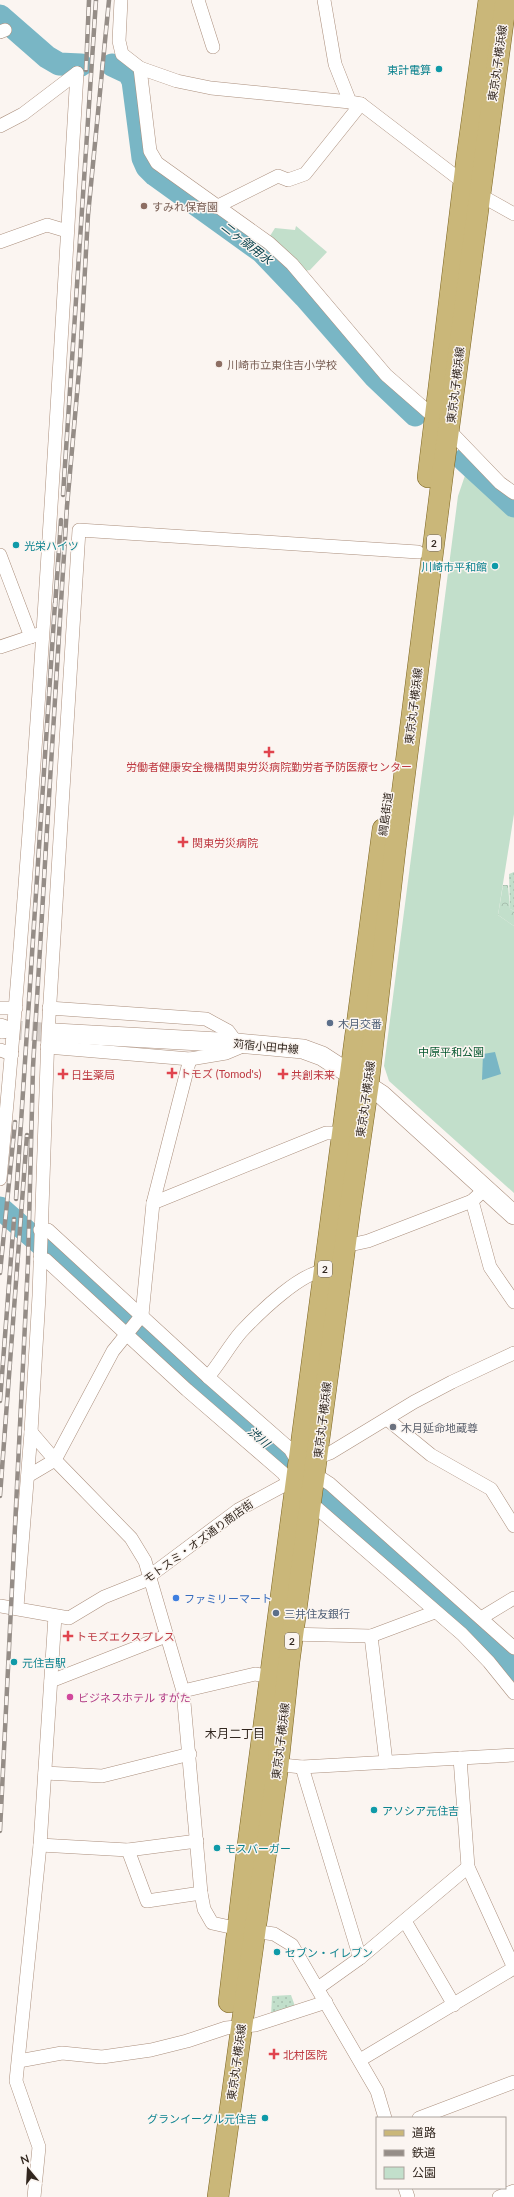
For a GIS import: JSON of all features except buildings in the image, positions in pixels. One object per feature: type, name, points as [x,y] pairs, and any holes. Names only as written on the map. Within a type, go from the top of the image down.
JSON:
[{"type":"main road","name":"東京丸子横浜線","points":[[418,552],[442,424],[472,188],[489,0]]},
{"type":"main road","name":"東京丸子横浜線","points":[[472,188],[506,0]]},
{"type":"main road","name":"東京丸子横浜線","points":[[204,2197],[233,2027],[247,1930],[285,1634],[312,1502],[310,1465],[333,1271],[352,1133],[368,1086],[394,856],[444,464],[442,424]]},
{"type":"main road","name":"綱島街道","points":[[351,1075],[418,552]]},
{"type":"main road","name":"東京丸子横浜線","points":[[333,1271],[345,1246],[352,1133],[351,1075]]},
{"type":"main road","name":"東京丸子横浜線","points":[[285,1634],[292,1485],[310,1465]]},
{"type":"main road","name":"東京丸子横浜線","points":[[218,2197],[233,2027]]},
{"type":"street","points":[[122,0],[118,41],[127,50],[140,68],[150,151],[154,159],[216,207],[269,243],[292,264],[386,375],[442,424],[500,483],[514,493]]},
{"type":"street","points":[[198,0],[213,47]]},
{"type":"street","points":[[324,0],[335,64],[355,103],[472,188],[514,214]]},
{"type":"street","points":[[140,68],[177,81],[211,88],[355,103]]},
{"type":"street","points":[[0,126],[23,114],[77,73],[67,231],[37,635],[16,1008],[6,1052],[0,1179]]},
{"type":"street","points":[[216,207],[278,176],[288,180],[305,174],[355,103]]},
{"type":"street","points":[[0,242],[47,225],[67,231]]},
{"type":"street","points":[[17,1608],[31,1432],[40,1259],[40,1229],[51,1040],[50,1008],[80,530],[418,552]]},
{"type":"street","points":[[0,555],[37,635]]},
{"type":"street","points":[[0,647],[37,635]]},
{"type":"street","points":[[0,1008],[16,1008]]},
{"type":"street","points":[[50,1008],[206,1019],[228,1031],[243,1043],[226,1053],[190,1059],[51,1040]]},
{"type":"street","name":"苅宿小田中線","points":[[51,1040],[243,1043],[303,1048],[322,1056],[382,1095],[422,1130],[478,1195],[512,1210]]},
{"type":"street","points":[[28,1476],[55,1460],[109,1357],[142,1315],[153,1203],[190,1059]]},
{"type":"street","points":[[153,1203],[326,1133],[352,1133]]},
{"type":"street","points":[[345,1246],[368,1241],[478,1195],[490,1267],[514,1302]]},
{"type":"street","points":[[40,1229],[48,1230],[208,1377],[310,1465],[336,1490],[514,1648]]},
{"type":"street","points":[[40,1259],[46,1260],[126,1334],[283,1473],[292,1485],[435,1612],[462,1634],[489,1662],[514,1693]]},
{"type":"street","points":[[208,1377],[240,1333],[262,1312],[308,1275],[333,1271]]},
{"type":"street","points":[[310,1465],[452,1382],[514,1353]]},
{"type":"street","points":[[387,1420],[431,1455],[491,1489],[514,1526]]},
{"type":"street","points":[[31,1432],[55,1460],[131,1538],[145,1561],[149,1579],[183,1691],[190,1754],[201,1893],[204,1909],[212,1923],[274,1934],[292,1945],[377,2091],[385,2117]]},
{"type":"street","name":"モトスミ・オズ通り商店街","points":[[0,1606],[69,1618],[104,1597],[149,1579],[151,1575],[238,1510],[292,1485]]},
{"type":"street","points":[[481,1618],[514,1598]]},
{"type":"street","points":[[285,1634],[371,1636],[435,1612]]},
{"type":"street","points":[[34,2197],[39,2147],[16,2081],[40,1845],[55,1616]]},
{"type":"street","points":[[51,1681],[166,1636]]},
{"type":"street","points":[[371,1636],[386,1762]]},
{"type":"street","points":[[183,1691],[255,1674],[279,1678]]},
{"type":"street","points":[[45,1773],[102,1776],[190,1754]]},
{"type":"street","points":[[269,1764],[302,1766],[514,1755]]},
{"type":"street","points":[[360,2060],[514,1968],[468,1867],[460,1758]]},
{"type":"street","points":[[302,1766],[360,1958]]},
{"type":"street","points":[[40,1845],[128,1850],[197,1841]]},
{"type":"street","points":[[128,1850],[147,1901],[201,1893]]},
{"type":"street","points":[[318,1988],[360,1958],[468,1867]]},
{"type":"street","points":[[405,1921],[454,2005]]},
{"type":"street","points":[[18,2061],[62,2053],[102,2057],[117,2056],[187,2041],[233,2027],[255,2025],[326,2002]]},
{"type":"street","points":[[422,2117],[514,2082]]},
{"type":"street","points":[[499,2197],[514,2191]]},
{"type":"green space","points":[[296,226],[327,252],[310,270],[304,271],[278,242],[270,236],[275,228],[295,230]]},
{"type":"green space","name":"中原平和公園","points":[[471,458],[514,499],[514,814],[498,915],[514,926],[514,1193],[389,1081],[384,1066],[458,496]]},
{"type":"green space","points":[[514,872],[514,911],[510,909],[509,874]]},
{"type":"green space","points":[[503,885],[508,885],[510,909],[514,911],[514,926],[498,915]]},
{"type":"green space","points":[[291,1995],[296,2009],[271,2016],[272,1996]]},
{"type":"water","points":[[495,1052],[501,1074],[482,1080],[483,1054]]},
{"type":"waterway","name":"二ヶ領用水","points":[[0,16],[47,57],[59,64],[81,65]]},
{"type":"waterway","name":"二ヶ領用水","points":[[112,65],[129,73],[133,81],[143,158],[147,167],[155,175],[262,252],[305,297],[375,377],[415,415]]},
{"type":"waterway","name":"二ヶ領用水","points":[[464,460],[514,506]]},
{"type":"waterway","name":"渋川","points":[[0,1208],[491,1641],[514,1670]]},
{"type":"tunnel","points":[[3,1029],[55,1033]]},
{"type":"railway","points":[[86,70],[89,0]]},
{"type":"railway","points":[[63,495],[96,0]]},
{"type":"railway","points":[[0,1831],[28,1263],[33,1067],[47,829],[67,506],[80,360],[88,215],[109,0]]},
{"type":"railway","points":[[55,607],[61,520]]},
{"type":"railway","points":[[16,1199],[55,603]]},
{"type":"railway","points":[[0,1273],[15,1122]]},
{"type":"railway","points":[[0,1496],[27,1135]]},
{"type":"railway","points":[[0,1401],[14,1219]]},
{"type":"place","name":"東計電算","points":[[439,69]]},
{"type":"place","name":"すみれ保育園","points":[[144,206]]},
{"type":"place","name":"川崎市立東住吉小学校","points":[[219,364]]},
{"type":"place","name":"光栄ハイツ","points":[[16,545]]},
{"type":"place","name":"川崎市平和館","points":[[495,566]]},
{"type":"place","name":"労働者健康安全機構関東労災病院勤労者予防医療センター","points":[[269,752]]},
{"type":"place","name":"関東労災病院","points":[[183,842]]},
{"type":"place","name":"木月交番","points":[[330,1023]]},
{"type":"place","name":"トモズ (Tomod's)","points":[[172,1073]]},
{"type":"place","name":"日生薬局","points":[[63,1074]]},
{"type":"place","name":"共創未来","points":[[283,1074]]},
{"type":"place","name":"木月延命地蔵尊","points":[[393,1427]]},
{"type":"place","name":"ファミリーマート","points":[[176,1598]]},
{"type":"place","name":"三井住友銀行","points":[[276,1613]]},
{"type":"place","name":"トモズエクスプレス","points":[[68,1636]]},
{"type":"place","name":"元住吉駅","points":[[14,1662]]},
{"type":"place","name":"ビジネスホテル すがた","points":[[70,1697]]},
{"type":"place","name":"アソシア元住吉","points":[[374,1810]]},
{"type":"place","name":"モスバーガー","points":[[217,1848]]},
{"type":"place","name":"セブン・イレブン","points":[[277,1952]]},
{"type":"place","name":"北村医院","points":[[274,2054]]},
{"type":"place","name":"グランイーグル元住吉","points":[[265,2118]]},
{"type":"district","name":"木月二丁目","points":[[235,1733]]}]
